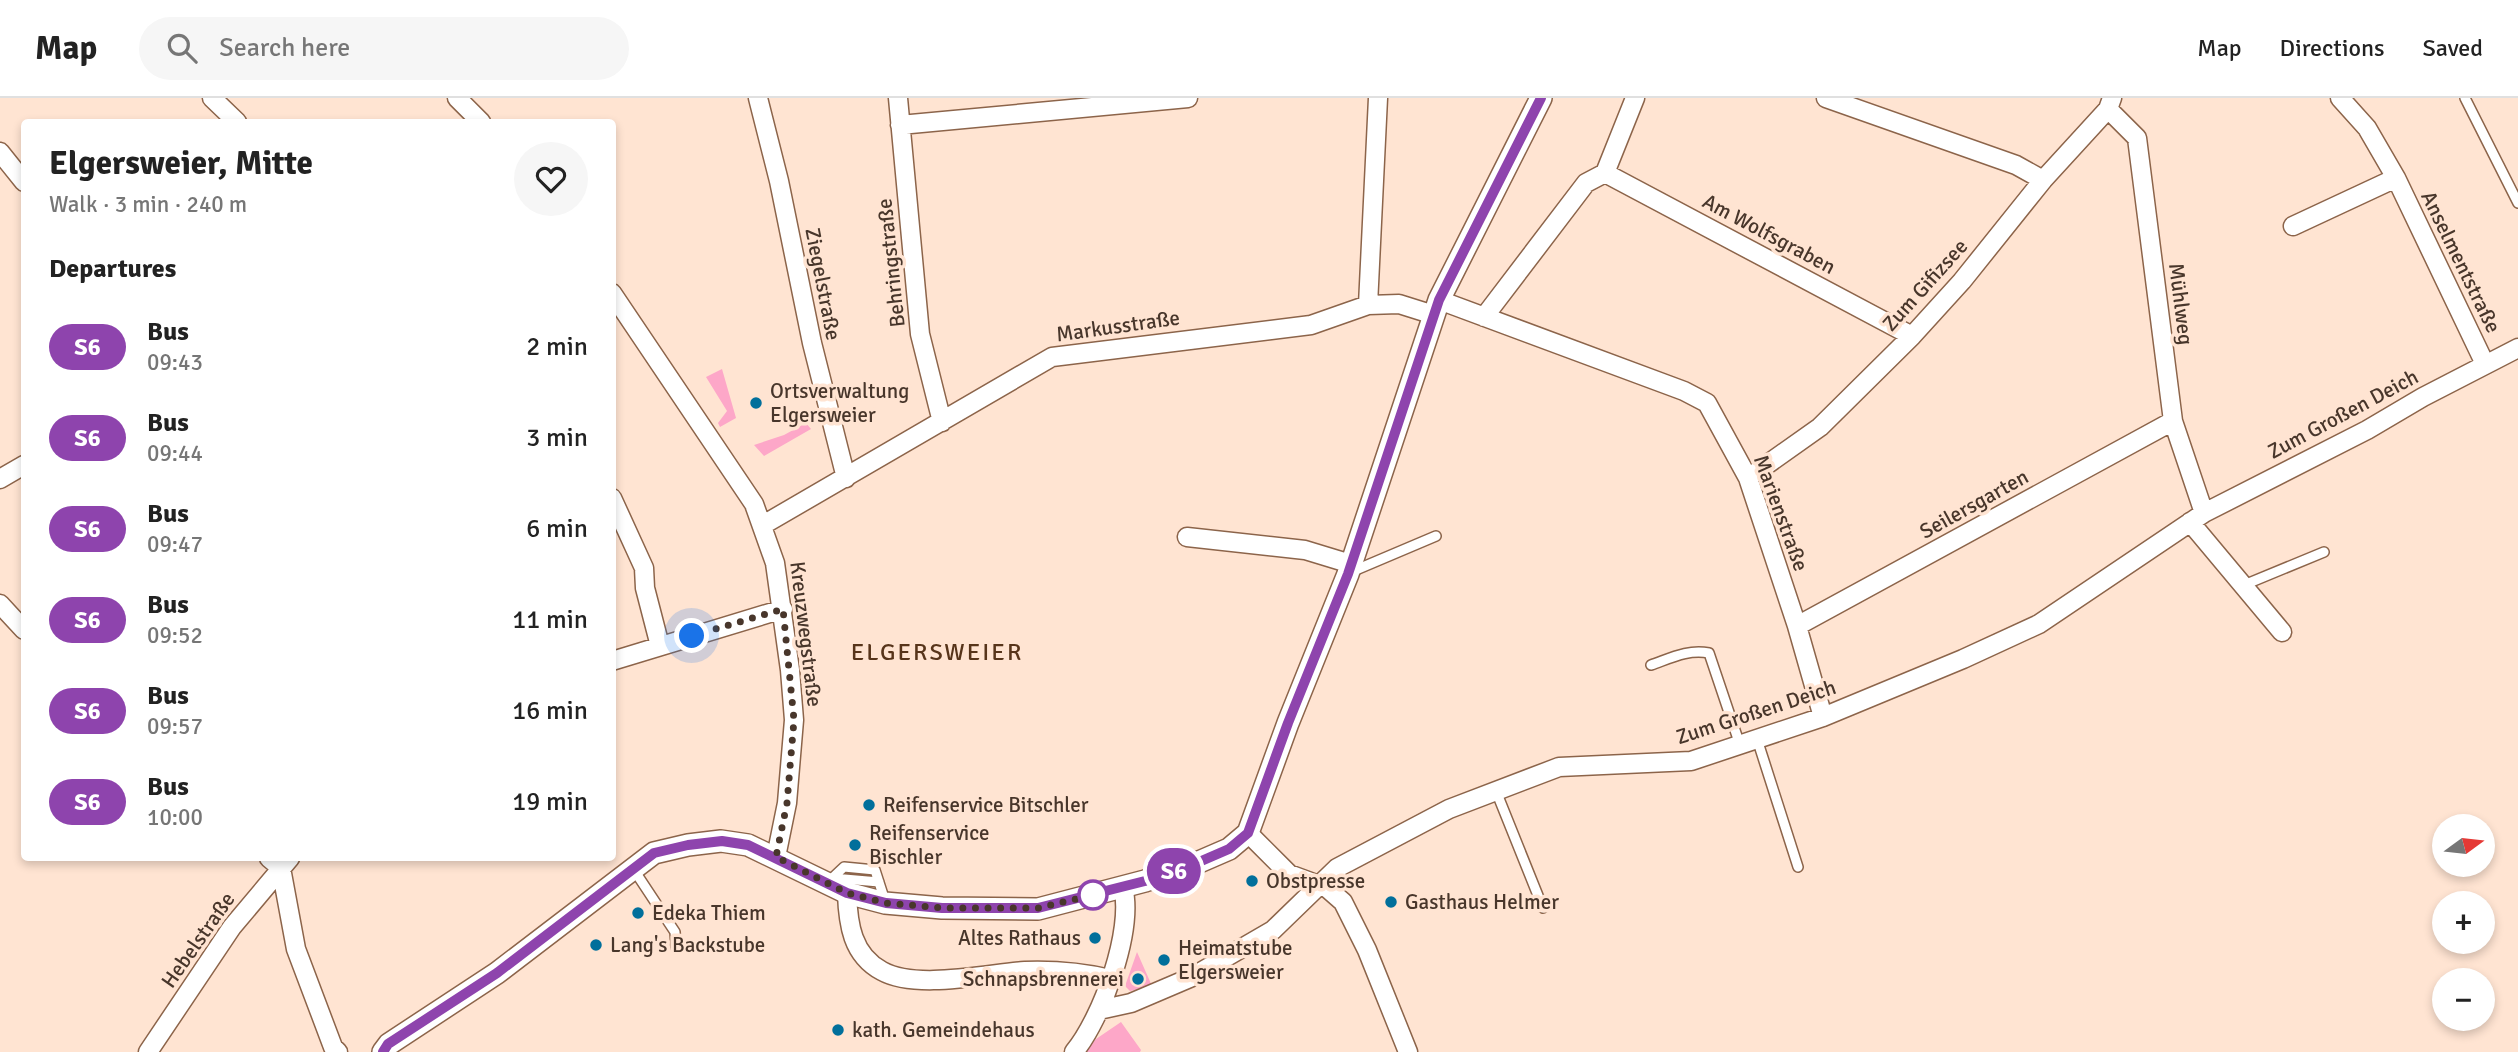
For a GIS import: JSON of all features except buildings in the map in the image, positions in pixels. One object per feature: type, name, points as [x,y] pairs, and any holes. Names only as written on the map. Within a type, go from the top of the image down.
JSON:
[{"type":"street","points":[[212,98],[234,119]]},
{"type":"street","points":[[457,98],[478,119]]},
{"type":"street","name":"Ziegelstraße","points":[[758,98],[779,181],[811,343],[846,478]]},
{"type":"street","name":"Behringstraße","points":[[898,98],[920,334],[942,422]]},
{"type":"street","points":[[900,125],[1188,98]]},
{"type":"street","points":[[1368,305],[1378,98]]},
{"type":"street","points":[[383,1052],[388,1044],[497,973],[654,853],[722,841],[748,845],[835,885],[886,903],[942,908],[1038,908],[1123,887],[1199,862],[1229,849],[1248,833],[1349,569],[1437,307],[1541,98]]},
{"type":"street","points":[[1484,317],[1586,183],[1605,173],[1635,98]]},
{"type":"street","points":[[1826,98],[2016,165],[2043,180]]},
{"type":"street","name":"Anselmentstraße","points":[[2340,98],[2367,128],[2396,178],[2485,364]]},
{"type":"street","name":"Zum Gifizsee","points":[[1748,478],[1820,428],[1912,336],[1962,281],[2043,180],[2110,104]]},
{"type":"street","name":"Mühlweg","points":[[2110,104],[2137,138],[2173,421],[2197,517]]},
{"type":"street","points":[[0,152],[21,178]]},
{"type":"street","name":"Am Wolfsgraben","points":[[1605,173],[1912,336]]},
{"type":"street","name":"Anselmentstraße","points":[[2293,226],[2396,178]]},
{"type":"street","name":"Kreuzwegstraße","points":[[616,299],[754,504],[775,563],[783,609],[794,720],[787,803],[776,857]]},
{"type":"street","name":"Markusstraße","points":[[763,525],[1052,357],[1311,325],[1368,305],[1437,307]]},
{"type":"street","name":"Marienstraße","points":[[1437,307],[1484,317],[1684,391],[1706,404],[1748,478],[1797,626],[1823,717]]},
{"type":"street","name":"Zum Großen Deich","points":[[1099,1010],[1131,1003],[1192,977],[1273,930],[1317,884],[1337,868],[1449,809],[1559,767],[1691,761],[1823,717],[2039,624],[2197,517],[2367,430],[2518,348]]},
{"type":"street","name":"Seilersgarten","points":[[1797,626],[2173,421]]},
{"type":"street","points":[[0,479],[21,467]]},
{"type":"street","points":[[616,507],[644,568],[645,588],[660,646]]},
{"type":"street","points":[[2197,517],[2244,585],[2282,632]]},
{"type":"street","points":[[1187,537],[1305,550],[1349,569]]},
{"type":"street","points":[[0,604],[21,627]]},
{"type":"street","points":[[616,659],[783,609]]},
{"type":"street","points":[[1248,833],[1289,874],[1335,893],[1343,902],[1367,950],[1408,1052]]},
{"type":"street","points":[[280,861],[296,949],[333,1047],[338,1052]]},
{"type":"street","name":"Hebelstraße","points":[[148,1052],[280,861]]},
{"type":"street","points":[[835,885],[860,951],[881,971],[896,977],[925,980],[1027,971],[1071,971],[1110,979]]},
{"type":"street","points":[[1074,1052],[1086,1037],[1110,979],[1125,922],[1127,902],[1123,887]]},
{"type":"lane","points":[[2465,98],[2518,203]]},
{"type":"lane","points":[[1349,569],[1436,536]]},
{"type":"lane","points":[[2244,585],[2324,552]]},
{"type":"lane","points":[[1651,665],[1686,652],[1709,653],[1749,742],[1798,867]]},
{"type":"lane","points":[[1496,791],[1543,908]]},
{"type":"lane","points":[[835,885],[844,867],[875,870],[886,903]]},
{"type":"lane","points":[[633,869],[675,932],[676,947]]},
{"type":"shaded area","points":[[722,369],[736,418],[720,427],[718,423],[727,411],[706,377]]},
{"type":"shaded area","points":[[806,423],[811,429],[764,456],[754,445],[784,435]]},
{"type":"shaded area","points":[[1137,952],[1152,986],[1130,991],[1125,986]]},
{"type":"shaded area","points":[[1121,1022],[1140,1052],[1085,1052],[1096,1039]]},
{"type":"bus line","name":"S6","points":[[383,1052],[388,1044],[497,973],[654,853],[722,841],[748,845],[847,893],[886,903],[990,909],[1038,908],[1145,881],[1229,849],[1248,833],[1288,723],[1348,574],[1439,300],[1541,98]]},
{"type":"place","name":"Ortsverwaltung Elgersweier","points":[[756,403]]},
{"type":"place","name":"Reifenservice Bitschler","points":[[869,805]]},
{"type":"place","name":"Reifenservice Bischler","points":[[855,845]]},
{"type":"place","name":"Obstpresse","points":[[1252,881]]},
{"type":"place","name":"Gasthaus Helmer","points":[[1391,902]]},
{"type":"place","name":"Edeka Thiem","points":[[638,913]]},
{"type":"place","name":"Altes Rathaus","points":[[1095,938]]},
{"type":"place","name":"Lang's Backstube","points":[[596,945]]},
{"type":"place","name":"Heimatstube Elgersweier","points":[[1164,960]]},
{"type":"place","name":"Schnapsbrennerei","points":[[1138,979]]},
{"type":"place","name":"kath. Gemeindehaus","points":[[838,1030]]},
{"type":"district","name":"ELGERSWEIER","points":[[937,652]]},
{"type":"route","points":[[692,636],[783,609],[794,720],[787,803],[776,857],[847,893],[886,903],[942,908],[1038,908],[1093,895]]}]
